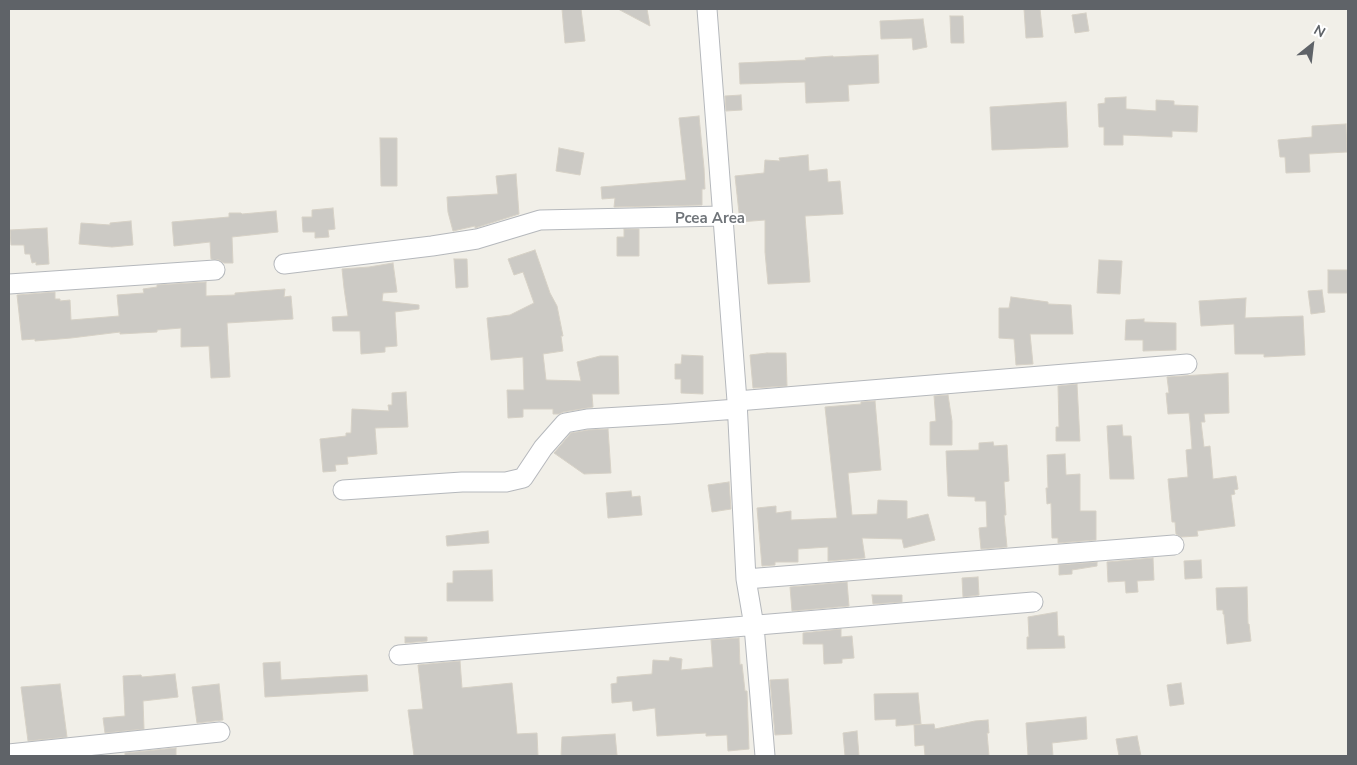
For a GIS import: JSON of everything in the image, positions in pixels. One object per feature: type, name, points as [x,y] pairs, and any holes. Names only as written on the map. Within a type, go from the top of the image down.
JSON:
[{"type":"street","points":[[707,9],[737,405],[746,578],[754,626],[765,756]]},
{"type":"street","points":[[284,264],[432,246],[477,238],[540,220],[724,216]]},
{"type":"street","points":[[9,284],[215,270]]},
{"type":"street","points":[[343,490],[462,482],[506,482],[523,478],[543,448],[565,423],[587,419],[671,414],[737,405],[1186,364]]},
{"type":"street","points":[[746,578],[1174,544]]},
{"type":"street","points":[[398,655],[1033,602]]},
{"type":"street","points":[[9,754],[220,732]]},
{"type":"building","points":[[562,9],[581,9],[585,41],[565,43]]},
{"type":"building","points":[[618,9],[647,9],[650,26]]},
{"type":"building","points":[[1024,9],[1040,9],[1043,37],[1026,38]]},
{"type":"building","points":[[1086,13],[1089,31],[1075,33],[1072,15]]},
{"type":"building","points":[[950,16],[963,16],[964,43],[951,43]]},
{"type":"building","points":[[923,19],[927,47],[913,50],[912,38],[881,39],[880,21]]},
{"type":"building","points":[[878,55],[879,83],[848,85],[849,101],[806,103],[805,82],[740,84],[739,63],[806,60],[805,58],[833,56]]},
{"type":"building","points":[[741,95],[742,110],[726,111],[725,96]]},
{"type":"building","points":[[1126,97],[1126,109],[1156,111],[1156,100],[1174,101],[1174,105],[1198,106],[1197,132],[1172,131],[1172,137],[1123,135],[1123,145],[1104,145],[1104,127],[1099,127],[1098,104],[1105,103],[1105,98]]},
{"type":"building","points":[[1066,102],[1068,147],[992,150],[990,107]]},
{"type":"building","points":[[699,116],[705,189],[702,189],[702,205],[614,207],[615,198],[602,199],[601,187],[686,180],[679,118]]},
{"type":"building","points":[[1346,124],[1347,152],[1309,154],[1310,172],[1286,173],[1285,157],[1280,157],[1278,140],[1312,137],[1312,126]]},
{"type":"building","points":[[380,138],[397,138],[397,186],[381,186]]},
{"type":"building","points":[[559,148],[584,153],[580,175],[556,171]]},
{"type":"building","points":[[808,155],[809,171],[827,169],[828,182],[840,181],[843,214],[805,216],[810,282],[768,284],[765,220],[740,222],[735,176],[764,173],[765,160],[780,161],[779,158]]},
{"type":"building","points":[[516,174],[519,214],[475,228],[475,226],[453,231],[448,212],[447,197],[498,194],[496,176]]},
{"type":"building","points":[[333,208],[335,229],[328,230],[329,237],[315,238],[315,232],[303,232],[302,217],[312,217],[312,210]]},
{"type":"building","points":[[276,211],[278,232],[232,237],[233,263],[224,263],[211,259],[210,242],[174,246],[172,222],[229,217],[229,213],[242,214]]},
{"type":"building","points":[[131,221],[133,245],[112,247],[79,244],[81,223],[110,225],[110,223]]},
{"type":"building","points":[[47,228],[49,264],[36,265],[36,262],[32,263],[30,254],[25,254],[24,245],[11,245],[10,230]]},
{"type":"building","points":[[624,229],[639,229],[639,256],[617,256],[617,237],[624,237]]},
{"type":"building","points":[[535,250],[550,293],[557,306],[563,336],[561,336],[563,351],[543,354],[546,380],[581,381],[577,362],[600,356],[618,356],[619,394],[592,394],[593,407],[559,414],[553,414],[553,409],[523,409],[523,417],[508,418],[507,390],[524,390],[523,357],[491,360],[487,318],[510,315],[534,303],[523,272],[514,275],[508,259]]},
{"type":"building","points":[[454,259],[467,259],[468,287],[456,288]]},
{"type":"building","points":[[1099,260],[1122,261],[1120,294],[1097,293]]},
{"type":"building","points":[[393,263],[397,292],[383,293],[382,301],[419,305],[419,309],[395,312],[397,346],[385,347],[385,352],[361,354],[360,331],[333,331],[332,317],[348,316],[342,269]]},
{"type":"building","points":[[1328,270],[1348,270],[1348,293],[1328,293]]},
{"type":"building","points":[[206,282],[206,296],[235,295],[235,293],[285,289],[284,297],[291,296],[293,319],[227,323],[230,377],[211,378],[209,346],[181,347],[181,328],[157,330],[157,332],[120,334],[120,332],[35,341],[35,339],[22,340],[17,295],[55,292],[55,299],[60,299],[60,301],[70,300],[71,320],[119,316],[117,295],[144,293],[143,289],[157,287],[157,285]]},
{"type":"building","points":[[1322,290],[1325,312],[1311,314],[1308,291]]},
{"type":"building","points":[[1011,297],[1048,302],[1048,304],[1071,305],[1073,334],[1030,334],[1033,364],[1016,365],[1014,339],[999,338],[999,308],[1009,308]]},
{"type":"building","points":[[1246,298],[1245,318],[1303,316],[1305,355],[1264,357],[1264,354],[1235,354],[1234,324],[1201,326],[1199,301]]},
{"type":"building","points":[[1144,319],[1144,322],[1176,323],[1176,350],[1143,351],[1143,340],[1125,340],[1126,320]]},
{"type":"building","points":[[786,353],[787,386],[753,388],[750,355]]},
{"type":"building","points":[[682,355],[703,356],[703,394],[681,393],[681,379],[675,379],[675,364],[681,364]]},
{"type":"building","points":[[1228,373],[1229,413],[1204,414],[1205,422],[1201,422],[1204,447],[1210,446],[1213,479],[1236,476],[1238,489],[1234,490],[1235,494],[1231,495],[1235,526],[1197,531],[1198,536],[1181,537],[1176,534],[1175,522],[1172,522],[1168,479],[1188,477],[1186,450],[1192,449],[1190,422],[1189,413],[1168,414],[1166,393],[1169,393],[1167,377]]},
{"type":"building","points":[[1077,384],[1080,441],[1056,441],[1056,427],[1059,427],[1058,386]]},
{"type":"building","points":[[406,392],[408,427],[375,428],[377,454],[347,457],[348,464],[335,465],[336,471],[323,472],[320,439],[346,436],[346,433],[351,433],[352,409],[389,411],[388,405],[392,405],[392,393]]},
{"type":"building","points":[[948,395],[952,421],[952,445],[930,445],[930,422],[936,421],[934,396]]},
{"type":"building","points":[[875,401],[881,470],[848,473],[852,515],[877,514],[878,500],[907,501],[907,519],[928,514],[935,540],[904,548],[902,539],[862,538],[865,558],[828,561],[828,547],[798,549],[798,562],[775,562],[775,565],[762,566],[757,508],[776,506],[776,513],[791,511],[791,520],[837,518],[825,407]]},
{"type":"building","points":[[1122,425],[1123,436],[1131,436],[1134,479],[1110,479],[1107,426]]},
{"type":"building","points":[[608,429],[611,473],[584,474],[554,453],[571,433]]},
{"type":"building","points":[[993,442],[994,446],[1007,445],[1009,481],[1004,482],[1006,515],[1004,515],[1007,547],[981,549],[979,528],[987,527],[986,501],[975,501],[975,497],[948,496],[946,451],[979,450],[979,443]]},
{"type":"building","points":[[1065,454],[1066,475],[1080,474],[1080,511],[1096,511],[1096,540],[1058,543],[1058,538],[1052,538],[1051,503],[1047,504],[1046,488],[1048,488],[1047,455]]},
{"type":"building","points":[[729,482],[731,509],[712,512],[708,485]]},
{"type":"building","points":[[631,491],[632,497],[640,496],[642,515],[608,518],[606,493]]},
{"type":"building","points":[[488,531],[489,543],[447,546],[446,536]]},
{"type":"building","points":[[1153,558],[1154,580],[1137,581],[1138,592],[1126,593],[1125,581],[1108,582],[1107,562]]},
{"type":"building","points":[[1201,560],[1202,578],[1185,579],[1184,561]]},
{"type":"building","points":[[1097,562],[1097,566],[1072,570],[1072,574],[1059,575],[1059,565]]},
{"type":"building","points":[[492,570],[493,601],[447,601],[447,583],[453,583],[453,571]]},
{"type":"building","points":[[978,577],[979,595],[963,597],[962,578]]},
{"type":"building","points":[[847,582],[849,606],[792,611],[790,587]]},
{"type":"building","points":[[1247,587],[1248,624],[1251,641],[1227,644],[1223,610],[1217,610],[1216,588]]},
{"type":"building","points":[[872,595],[902,595],[902,602],[873,604]]},
{"type":"building","points":[[1057,612],[1058,636],[1064,636],[1065,648],[1027,649],[1027,637],[1029,637],[1028,617]]},
{"type":"building","points":[[841,629],[841,637],[852,636],[854,658],[842,659],[842,663],[824,664],[823,644],[803,644],[803,633]]},
{"type":"building","points":[[405,637],[427,637],[427,641],[405,643]]},
{"type":"building","points":[[739,638],[740,665],[742,664],[745,691],[747,691],[749,749],[728,751],[727,735],[706,736],[706,733],[657,736],[655,708],[633,711],[632,701],[612,703],[611,684],[617,683],[617,677],[652,674],[653,660],[669,661],[670,657],[682,659],[681,670],[713,667],[711,640]]},
{"type":"building","points":[[460,661],[462,688],[512,683],[517,734],[537,733],[538,756],[414,756],[408,710],[423,709],[418,665]]},
{"type":"building","points":[[280,662],[281,680],[367,675],[368,691],[265,697],[263,663]]},
{"type":"building","points":[[175,674],[178,697],[143,701],[144,729],[105,733],[103,718],[125,716],[123,676],[141,675],[142,677]]},
{"type":"building","points":[[788,679],[792,734],[775,735],[770,680]]},
{"type":"building","points":[[1181,683],[1184,704],[1170,706],[1167,685]]},
{"type":"building","points":[[60,684],[67,737],[28,741],[21,687]]},
{"type":"building","points":[[219,684],[223,720],[197,723],[192,687]]},
{"type":"building","points":[[918,693],[921,724],[896,726],[896,719],[875,720],[874,694]]},
{"type":"building","points":[[1086,717],[1087,739],[1052,743],[1053,756],[1028,756],[1026,723]]},
{"type":"building","points":[[988,720],[989,756],[925,756],[924,745],[915,746],[914,725],[934,724],[935,729]]},
{"type":"building","points":[[857,731],[859,756],[845,756],[843,733]]},
{"type":"building","points":[[615,734],[617,755],[561,756],[562,737]]},
{"type":"building","points":[[1137,736],[1141,756],[1119,756],[1116,739]]},
{"type":"building","points":[[176,748],[176,756],[125,756],[125,753]]},
{"type":"district","name":"Pcea Area","points":[[710,219]]}]
